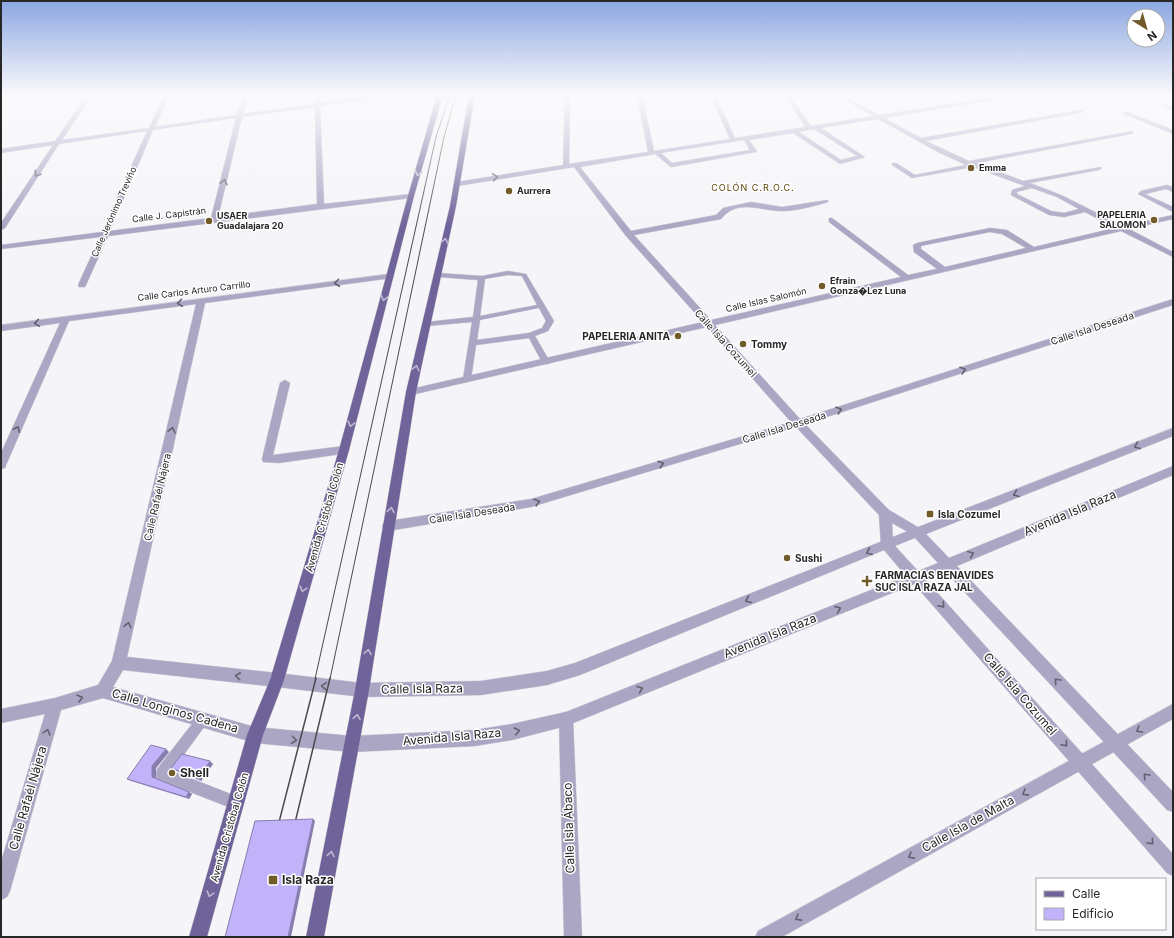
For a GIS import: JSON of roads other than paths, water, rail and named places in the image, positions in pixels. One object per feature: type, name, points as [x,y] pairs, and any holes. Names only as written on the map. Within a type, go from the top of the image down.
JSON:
[{"type":"main road","name":"Avenida Cristóbal Colón","points":[[198,937],[255,735],[277,680],[344,450],[389,276],[427,139]]},
{"type":"main road","points":[[315,937],[362,690],[411,392],[438,275],[465,139]]},
{"type":"street","points":[[1,228],[60,139]]},
{"type":"street","points":[[1,151],[81,139]]},
{"type":"street","name":"Calle Jerónimo Treviño","points":[[82,285],[147,139]]},
{"type":"street","points":[[214,219],[234,139]]},
{"type":"street","points":[[318,139],[321,206]]},
{"type":"street","points":[[569,139],[570,166]]},
{"type":"street","points":[[651,139],[654,152],[671,165],[754,151],[746,139]]},
{"type":"street","points":[[457,184],[740,139]]},
{"type":"street","points":[[806,139],[840,162],[862,157],[832,139]]},
{"type":"street","points":[[921,140],[928,139]]},
{"type":"street","points":[[894,164],[914,177],[1097,139]]},
{"type":"street","points":[[921,140],[971,164],[1025,182],[1059,196],[1173,255]]},
{"type":"street","name":"Calle Isla Cozumel","points":[[570,166],[708,324],[798,423],[885,513],[917,532],[1173,804]]},
{"type":"street","points":[[1025,182],[1099,168]]},
{"type":"street","points":[[1033,186],[1014,192],[1014,195],[1049,213],[1064,215],[1086,210]]},
{"type":"street","points":[[1173,190],[1167,187],[1143,192],[1141,194],[1173,210]]},
{"type":"street","name":"Calle J. Capistrán","points":[[1,247],[214,219],[411,196]]},
{"type":"street","points":[[629,234],[718,217],[725,209],[751,204],[782,209],[826,201]]},
{"type":"street","name":"Calle Islas Salomón","points":[[411,392],[1173,217]]},
{"type":"street","points":[[832,220],[907,278]]},
{"type":"street","points":[[944,270],[917,250],[917,245],[990,230],[1004,232],[1032,249]]},
{"type":"street","name":"Calle Carlos Arturo Carrillo","points":[[1,328],[389,276]]},
{"type":"street","name":"Calle Rafaél Nájera","points":[[103,691],[120,663],[201,300]]},
{"type":"street","name":"Calle Isla Deseada","points":[[388,526],[531,503],[798,423],[1173,302]]},
{"type":"street","points":[[1,465],[66,319]]},
{"type":"street","points":[[285,383],[267,459],[279,459],[344,450]]},
{"type":"street","points":[[885,513],[887,544],[1173,432]]},
{"type":"street","name":"Avenida Isla Raza","points":[[255,735],[352,744],[475,738],[512,732],[566,719],[917,577],[1173,470]]},
{"type":"street","name":"Calle Isla Cozumel","points":[[887,544],[1173,867]]},
{"type":"street","name":"Calle Isla Raza","points":[[277,680],[362,690],[481,688],[546,678],[575,670],[887,544]]},
{"type":"street","points":[[120,663],[277,680]]},
{"type":"street","name":"Calle Longinos Cadena","points":[[1,716],[55,705],[103,691],[255,735]]},
{"type":"street","name":"Calle Rafaél Nájera","points":[[1,891],[55,705]]},
{"type":"street","name":"Calle Isla de Malta","points":[[764,937],[1173,711]]},
{"type":"street","name":"Calle Isla Ábaco","points":[[566,719],[573,937]]},
{"type":"lane","points":[[438,275],[482,278],[516,273],[524,275],[550,321],[545,329],[531,335],[473,343]]},
{"type":"lane","points":[[467,379],[482,278]]},
{"type":"lane","points":[[426,324],[476,319],[542,306]]},
{"type":"lane","points":[[531,335],[546,362]]},
{"type":"lane","points":[[203,719],[162,774],[236,803]]},
{"type":"tram line","points":[[315,679],[436,139]]},
{"type":"tram line","points":[[330,679],[444,139]]},
{"type":"tram line","points":[[277,830],[316,678]]},
{"type":"tram line","points":[[293,831],[330,678]]},
{"type":"place","name":"Emma","points":[[971,168]]},
{"type":"place","name":"Aurrera","points":[[509,191]]},
{"type":"place","name":"PAPELERIA SALOMON","points":[[1154,220]]},
{"type":"place","name":"USAER Guadalajara 20","points":[[209,221]]},
{"type":"place","name":"Efrain Gonza�Lez Luna","points":[[822,286]]},
{"type":"place","name":"PAPELERIA ANITA","points":[[678,336]]},
{"type":"place","name":"Tommy","points":[[743,344]]},
{"type":"place","name":"Isla Cozumel","points":[[930,514]]},
{"type":"place","name":"Sushi","points":[[787,558]]},
{"type":"place","name":"FARMACIAS BENAVIDES SUC ISLA RAZA JAL","points":[[867,581]]},
{"type":"place","name":"Shell","points":[[172,773]]},
{"type":"place","name":"Isla Raza","points":[[273,880]]},
{"type":"district","name":"COLÓN C.R.O.C.","points":[[753,188]]}]
